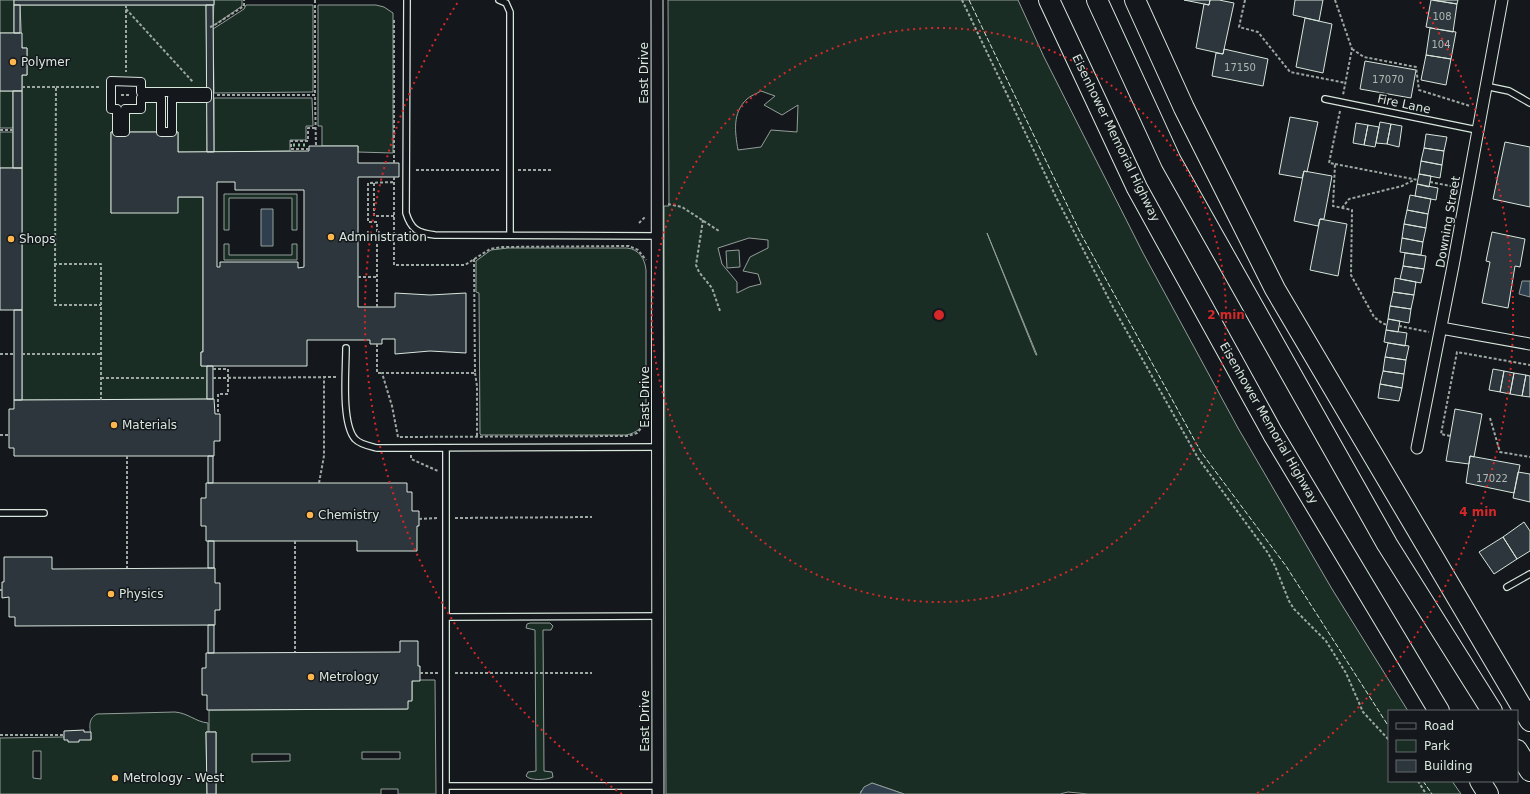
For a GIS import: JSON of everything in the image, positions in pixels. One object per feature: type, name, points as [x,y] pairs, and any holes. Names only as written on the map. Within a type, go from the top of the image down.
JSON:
[{"type":"highway","name":"Eisenhower Memorial Highway","points":[[1049,0],[1137,188],[1273,434],[1438,710]]},
{"type":"highway","points":[[1097,0],[1171,161],[1387,544],[1491,710]]},
{"type":"highway","points":[[1103,0],[1122,54]]},
{"type":"highway","points":[[1135,0],[1184,108],[1275,289],[1530,721]]},
{"type":"highway","points":[[1518,752],[1530,771]]},
{"type":"highway","points":[[1481,782],[1488,794]]},
{"type":"street","name":"East Drive","points":[[657,0],[658,790]]},
{"type":"street","name":"Downing Street","points":[[1417,448],[1502,0]]},
{"type":"street","points":[[111,82],[126,82],[142,82],[142,92],[206,92],[207,98],[172,98],[172,132],[161,132],[161,98],[142,98],[142,109],[125,109],[125,132],[117,132],[117,109],[111,109],[111,82]]},
{"type":"street","points":[[1440,331],[1530,344]]},
{"type":"lane","points":[[407,0],[406,213],[409,222],[415,229],[424,234],[658,236]]},
{"type":"lane","points":[[499,0],[506,3],[510,12],[510,235]]},
{"type":"lane","points":[[1485,86],[1509,91],[1530,103]]},
{"type":"lane","name":"Fire Lane","points":[[1325,99],[1477,130]]},
{"type":"lane","points":[[346,348],[346,419],[349,431],[356,440],[365,446],[378,448],[658,447]]},
{"type":"lane","points":[[446,448],[446,794]]},
{"type":"lane","points":[[0,513],[44,513]]},
{"type":"lane","points":[[1507,588],[1530,574]]},
{"type":"lane","points":[[446,617],[658,616]]},
{"type":"lane","points":[[446,786],[658,790]]},
{"type":"path","points":[[210,27],[244,6],[244,0]]},
{"type":"path","points":[[315,0],[316,146]]},
{"type":"path","points":[[962,0],[1078,241],[1198,458],[1268,553],[1294,609],[1326,641],[1338,659],[1354,688],[1363,712],[1388,739]]},
{"type":"path","points":[[1244,0],[1239,27],[1258,32],[1290,72],[1346,83]]},
{"type":"path","points":[[1335,0],[1352,49],[1329,163],[1416,180],[1402,186],[1349,199],[1342,208]]},
{"type":"path","points":[[126,5],[126,95]]},
{"type":"path","points":[[126,9],[202,92]]},
{"type":"path","points":[[394,18],[394,163]]},
{"type":"path","points":[[1352,49],[1364,57],[1416,66],[1419,90],[1481,110]]},
{"type":"path","points":[[22,87],[56,87],[55,304],[100,304]]},
{"type":"path","points":[[214,95],[316,95]]},
{"type":"path","points":[[309,149],[291,149],[291,141],[308,141],[308,128],[316,128]]},
{"type":"path","points":[[0,130],[13,130]]},
{"type":"path","points":[[1335,164],[1333,206],[1352,210],[1351,275],[1374,317],[1387,325]]},
{"type":"path","points":[[416,170],[504,170]]},
{"type":"path","points":[[517,170],[551,170]]},
{"type":"path","points":[[394,177],[394,265],[462,265],[490,249],[497,247],[623,246],[629,246],[638,250],[644,257],[647,265]]},
{"type":"path","points":[[377,307],[376,222],[368,222],[368,183],[394,182]]},
{"type":"path","points":[[1430,182],[1467,189]]},
{"type":"path","points":[[374,183],[374,216],[394,216]]},
{"type":"path","points":[[665,204],[682,207],[719,230]]},
{"type":"path","points":[[703,220],[696,265],[699,272],[712,288],[720,311]]},
{"type":"path","points":[[474,259],[477,437]]},
{"type":"path","points":[[55,264],[101,264],[101,400]]},
{"type":"path","points":[[358,277],[377,277]]},
{"type":"path","points":[[1399,326],[1440,331]]},
{"type":"path","points":[[377,344],[377,373],[475,373]]},
{"type":"path","points":[[1450,436],[1441,434],[1456,352],[1530,365]]},
{"type":"path","points":[[0,354],[14,354]]},
{"type":"path","points":[[22,354],[100,354]]},
{"type":"path","points":[[213,369],[228,369],[228,394],[218,394],[218,414]]},
{"type":"path","points":[[382,373],[392,406],[398,437],[628,436],[640,431],[648,418]]},
{"type":"path","points":[[319,483],[324,456],[324,377]]},
{"type":"path","points":[[213,378],[346,377]]},
{"type":"path","points":[[101,378],[207,378]]},
{"type":"path","points":[[1490,418],[1500,452],[1530,457]]},
{"type":"path","points":[[0,436],[9,436]]},
{"type":"path","points":[[127,456],[127,568]]},
{"type":"path","points":[[453,518],[592,517]]},
{"type":"path","points":[[420,519],[440,518]]},
{"type":"path","points":[[295,540],[296,652]]},
{"type":"path","points":[[420,673],[440,673]]},
{"type":"path","points":[[453,673],[592,673]]},
{"type":"path","points":[[0,735],[64,735]]},
{"type":"path","points":[[1419,782],[1426,794]]},
{"type":"green space","points":[[0,0],[14,0],[14,33],[0,33]]},
{"type":"green space","points":[[214,0],[242,0],[242,6],[213,26]]},
{"type":"green space","points":[[668,0],[1018,0],[1044,57],[1143,253],[1238,428],[1332,589],[1407,710],[1388,710],[1388,782],[1453,782],[1461,794],[1088,794],[1068,792],[1060,794],[904,794],[872,783],[861,791],[860,794],[666,794],[664,206],[669,206]],"holes":[[[761,91],[775,96],[764,105],[782,115],[798,105],[797,132],[771,130],[761,147],[738,150],[736,123],[742,104],[751,96]],[[987,233],[1037,355],[1036,355]],[[749,238],[768,240],[768,248],[750,257],[743,271],[758,274],[761,284],[749,287],[737,293],[737,282],[722,264],[718,248]]]},
{"type":"green space","points":[[20,5],[206,5],[207,92],[141,92],[141,82],[111,82],[111,108],[117,109],[117,132],[111,132],[111,213],[178,197],[203,197],[203,352],[201,352],[201,366],[207,366],[207,399],[22,400],[22,75],[27,75],[27,48],[22,48]]},
{"type":"green space","points":[[246,5],[313,5],[313,92],[214,93],[213,29],[244,9]]},
{"type":"green space","points":[[318,5],[376,5],[384,7],[393,13],[393,153],[358,152],[358,146],[322,146],[322,126],[318,126]]},
{"type":"green space","points":[[0,91],[13,91],[13,128],[0,128]]},
{"type":"green space","points":[[141,98],[161,98],[161,132],[125,132],[125,109],[141,109]]},
{"type":"green space","points":[[172,98],[207,98],[207,152],[178,152],[178,132],[172,132]]},
{"type":"green space","points":[[214,98],[312,98],[313,126],[306,126],[306,140],[290,140],[290,151],[214,152]]},
{"type":"green space","points":[[0,132],[13,132],[13,168],[0,168]]},
{"type":"green space","points":[[224,194],[297,194],[297,230],[292,230],[292,198],[229,198],[229,230],[224,230]]},
{"type":"green space","points":[[224,244],[229,244],[229,255],[292,255],[292,244],[297,244],[297,260],[224,260]]},
{"type":"green space","points":[[508,248],[627,248],[635,250],[641,255],[646,270],[646,415],[644,423],[637,431],[626,435],[480,434],[479,293],[476,292],[476,261],[491,250]]},
{"type":"green space","points":[[739,250],[740,267],[727,268],[726,251]]},
{"type":"green space","points":[[550,623],[553,626],[551,630],[543,630],[544,771],[552,772],[553,777],[543,779],[531,779],[526,776],[528,772],[536,771],[535,630],[526,628],[527,624]]},
{"type":"green space","points":[[435,680],[436,794],[398,794],[398,789],[381,789],[381,794],[216,794],[216,732],[209,732],[209,710],[407,709],[408,701],[412,700],[412,681]],"holes":[[[362,752],[400,752],[400,759],[362,759]],[[252,754],[290,754],[290,761],[252,762]]]},
{"type":"green space","points":[[175,712],[208,723],[208,732],[206,732],[207,794],[0,794],[0,738],[64,737],[91,739],[90,722],[91,719],[97,714]],"holes":[[[33,751],[41,751],[41,779],[33,778]]]},
{"type":"water","points":[[261,209],[273,209],[273,246],[261,246]]},
{"type":"water","points":[[1522,281],[1530,281],[1530,297],[1519,294]]},
{"type":"water","points":[[872,783],[904,794],[860,794],[864,787]]},
{"type":"building","points":[[14,0],[214,0],[214,5],[14,5]]},
{"type":"building","points":[[1184,0],[1210,0],[1209,5]]},
{"type":"building","points":[[1210,0],[1234,3],[1223,54],[1196,48],[1204,4],[1209,5]]},
{"type":"building","points":[[1295,0],[1323,0],[1319,21],[1293,15]]},
{"type":"building","points":[[1431,0],[1457,4],[1453,32],[1426,27]]},
{"type":"building","points":[[1433,0],[1458,0],[1457,4]]},
{"type":"building","points":[[14,5],[20,5],[20,33],[14,33]]},
{"type":"building","points":[[206,5],[213,5],[214,152],[207,152]]},
{"type":"building","points":[[1305,18],[1332,24],[1323,73],[1296,67]]},
{"type":"building","points":[[1430,28],[1456,32],[1451,59],[1426,55]]},
{"type":"building","name":"Polymer","points":[[0,33],[22,33],[22,48],[27,48],[27,75],[22,75],[22,91],[0,91]]},
{"type":"building","points":[[1224,49],[1268,59],[1263,86],[1212,76],[1216,53],[1223,54]]},
{"type":"building","points":[[1426,55],[1451,59],[1446,85],[1421,80]]},
{"type":"building","points":[[1365,61],[1416,70],[1411,98],[1360,89]]},
{"type":"building","points":[[13,91],[22,91],[22,168],[13,168]]},
{"type":"building","points":[[1290,117],[1318,122],[1307,172],[1304,171],[1302,178],[1279,174]]},
{"type":"building","points":[[1380,122],[1391,124],[1387,144],[1376,143]]},
{"type":"building","points":[[1356,123],[1368,125],[1364,145],[1353,143]]},
{"type":"building","points":[[1391,124],[1402,126],[1399,147],[1387,144]]},
{"type":"building","points":[[1368,125],[1379,127],[1375,147],[1364,145]]},
{"type":"building","name":"Administration","points":[[111,132],[178,132],[178,152],[309,151],[309,146],[358,146],[358,163],[399,163],[399,177],[358,177],[358,307],[395,307],[395,293],[430,295],[466,293],[466,353],[430,351],[395,354],[395,339],[382,339],[382,344],[370,344],[370,340],[307,340],[307,366],[201,366],[201,352],[203,352],[203,197],[178,197],[178,213],[111,213]],"holes":[[[217,182],[235,182],[235,190],[304,190],[304,267],[298,268],[298,262],[220,262],[220,267],[217,267]]]},
{"type":"building","points":[[1426,134],[1447,137],[1444,151],[1424,148]]},
{"type":"building","points":[[1505,142],[1530,147],[1530,207],[1493,199]]},
{"type":"building","points":[[1424,148],[1444,151],[1442,165],[1421,161]]},
{"type":"building","points":[[1421,161],[1442,165],[1440,178],[1419,174]]},
{"type":"building","name":"Shops","points":[[0,168],[22,168],[22,310],[0,310]]},
{"type":"building","points":[[1304,171],[1332,176],[1324,219],[1320,219],[1318,226],[1294,221]]},
{"type":"building","points":[[1419,174],[1431,176],[1429,187],[1417,184]]},
{"type":"building","points":[[1417,184],[1438,188],[1436,200],[1415,196]]},
{"type":"building","points":[[1410,195],[1431,199],[1428,214],[1407,210]]},
{"type":"building","points":[[1407,210],[1428,214],[1426,228],[1404,224]]},
{"type":"building","points":[[1320,219],[1347,224],[1338,276],[1310,270]]},
{"type":"building","points":[[1404,224],[1426,228],[1423,242],[1402,238]]},
{"type":"building","points":[[1492,232],[1525,239],[1520,267],[1515,266],[1508,308],[1482,303],[1490,262],[1486,261]]},
{"type":"building","points":[[1402,238],[1423,242],[1421,255],[1400,252]]},
{"type":"building","points":[[1405,253],[1426,256],[1424,269],[1403,266]]},
{"type":"building","points":[[1403,266],[1424,269],[1421,283],[1400,279]]},
{"type":"building","points":[[1395,278],[1416,282],[1414,295],[1393,292]]},
{"type":"building","points":[[1393,292],[1414,295],[1411,309],[1390,306]]},
{"type":"building","points":[[1390,306],[1411,309],[1409,323],[1388,319]]},
{"type":"building","points":[[14,310],[22,310],[22,400],[14,400]]},
{"type":"building","points":[[1388,319],[1400,321],[1398,332],[1386,330]]},
{"type":"building","points":[[1386,330],[1407,333],[1405,346],[1384,342]]},
{"type":"building","points":[[1388,343],[1409,346],[1406,360],[1385,357]]},
{"type":"building","points":[[1385,357],[1406,360],[1404,374],[1383,371]]},
{"type":"building","points":[[207,366],[213,366],[213,399],[207,399]]},
{"type":"building","points":[[1493,369],[1504,371],[1500,392],[1489,390]]},
{"type":"building","points":[[1383,371],[1404,374],[1402,388],[1380,384]]},
{"type":"building","points":[[1504,371],[1514,373],[1510,394],[1500,392]]},
{"type":"building","points":[[1514,373],[1526,375],[1522,396],[1510,394]]},
{"type":"building","points":[[1526,375],[1530,376],[1530,397],[1522,396]]},
{"type":"building","points":[[1380,384],[1402,388],[1399,401],[1378,398]]},
{"type":"building","name":"Materials","points":[[214,399],[215,414],[220,414],[220,441],[214,441],[214,456],[14,456],[14,448],[9,448],[9,409],[14,409],[14,400]]},
{"type":"building","points":[[1455,409],[1482,414],[1474,457],[1470,456],[1469,464],[1446,461]]},
{"type":"building","points":[[208,456],[213,456],[213,483],[208,483]]},
{"type":"building","points":[[1470,456],[1520,465],[1514,493],[1466,483]]},
{"type":"building","points":[[1518,472],[1530,474],[1530,502],[1513,498]]},
{"type":"building","name":"Chemistry","points":[[206,483],[407,483],[407,492],[412,492],[412,511],[419,511],[419,526],[417,526],[417,551],[357,551],[357,541],[206,541],[206,526],[201,526],[201,498],[206,498]]},
{"type":"building","points":[[1524,522],[1530,531],[1530,551],[1517,559],[1503,537]]},
{"type":"building","points":[[1503,537],[1517,559],[1494,574],[1479,552]]},
{"type":"building","points":[[208,541],[214,541],[214,568],[208,568]]},
{"type":"building","name":"Physics","points":[[4,557],[52,557],[52,569],[215,568],[215,583],[220,583],[220,610],[215,610],[215,625],[15,626],[15,617],[9,617],[9,597],[2,598],[2,582],[4,582]]},
{"type":"building","points":[[208,625],[214,625],[214,653],[208,653]]},
{"type":"building","name":"Metrology","points":[[400,641],[418,641],[418,666],[420,666],[420,681],[412,681],[412,701],[408,701],[408,709],[207,710],[207,695],[202,695],[202,668],[206,668],[206,653],[400,652]]},
{"type":"building","points":[[84,730],[84,732],[91,732],[91,740],[68,742],[68,740],[64,740],[64,731]]},
{"type":"building","points":[[206,732],[216,732],[216,794],[207,794]]},
{"type":"hedge","points":[[293,145],[307,145]]},
{"type":"fence","points":[[969,0],[1081,234],[1201,452],[1286,566],[1388,725]]},
{"type":"fence","points":[[1424,782],[1432,794]]},
{"type":"place","name":"Polymer","points":[[13,62]]},
{"type":"place","name":"Administration","points":[[331,237]]},
{"type":"place","name":"Shops","points":[[11,239]]},
{"type":"place","name":"Materials","points":[[114,425]]},
{"type":"place","name":"Chemistry","points":[[310,515]]},
{"type":"place","name":"Physics","points":[[111,594]]},
{"type":"place","name":"Metrology","points":[[311,677]]},
{"type":"place","name":"Metrology - West","points":[[115,778]]}]
